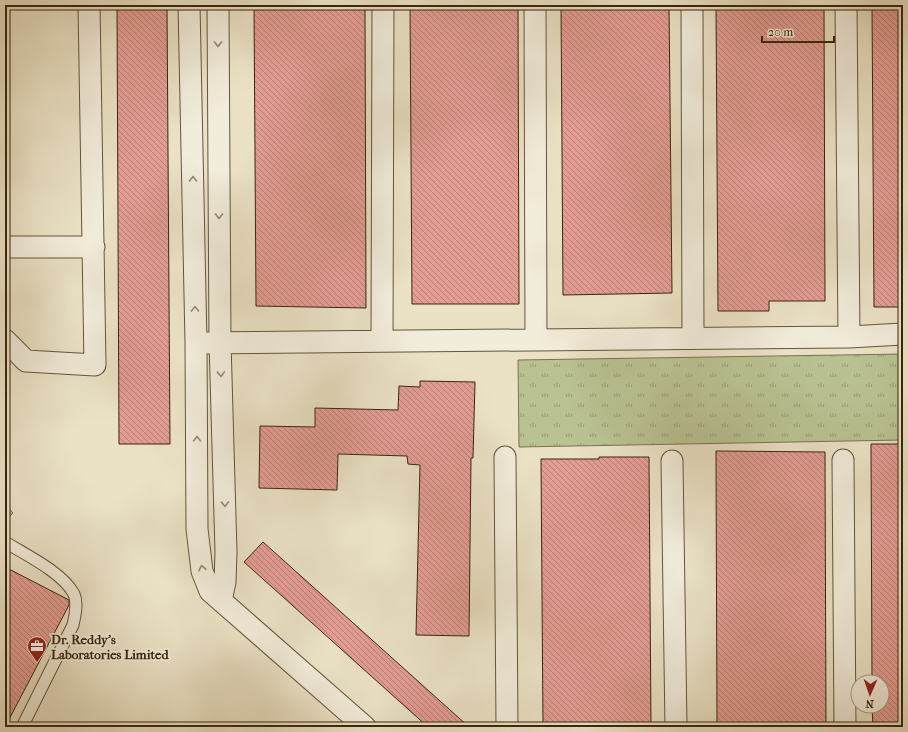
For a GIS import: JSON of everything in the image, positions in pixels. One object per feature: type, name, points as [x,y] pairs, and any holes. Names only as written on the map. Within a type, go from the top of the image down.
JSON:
[{"type":"street","points":[[5,340],[26,361],[95,365],[89,5]]},
{"type":"street","points":[[189,5],[196,343],[197,529],[202,571],[210,591],[365,727]]},
{"type":"street","points":[[218,5],[220,342],[226,552],[225,582],[221,601]]},
{"type":"street","points":[[382,340],[383,5]]},
{"type":"street","points":[[535,5],[536,340]]},
{"type":"street","points":[[692,5],[693,338]]},
{"type":"street","points":[[846,5],[849,337]]},
{"type":"street","points":[[5,247],[94,247]]},
{"type":"street","points":[[196,343],[382,340],[849,337],[903,334]]},
{"type":"street","points":[[505,457],[507,727]]},
{"type":"street","points":[[843,460],[845,727]]},
{"type":"street","points":[[672,461],[676,727]]},
{"type":"lane","points":[[5,542],[60,577],[75,595],[76,614],[73,625],[22,727]]},
{"type":"green space","points":[[903,354],[903,440],[519,447],[518,360]]},
{"type":"green space","points":[[5,504],[13,513],[5,521]]},
{"type":"building","points":[[117,5],[167,5],[170,444],[119,444]]},
{"type":"building","points":[[254,5],[365,5],[366,308],[256,306]]},
{"type":"building","points":[[410,5],[518,5],[519,304],[412,304]]},
{"type":"building","points":[[561,5],[669,5],[672,293],[563,295]]},
{"type":"building","points":[[716,5],[824,5],[825,301],[769,301],[769,311],[718,311]]},
{"type":"building","points":[[872,5],[903,5],[903,307],[874,307]]},
{"type":"building","points":[[420,381],[475,382],[473,458],[471,458],[469,636],[416,635],[420,465],[408,464],[407,456],[338,454],[337,490],[259,488],[260,426],[315,427],[315,408],[398,410],[399,386],[420,387]]},
{"type":"building","points":[[871,444],[903,444],[903,727],[873,727],[872,714],[890,714],[890,674],[872,674]]},
{"type":"building","points":[[716,451],[825,452],[826,727],[717,727]]},
{"type":"building","points":[[599,457],[649,457],[651,727],[543,727],[541,459],[599,459]]},
{"type":"building","points":[[263,542],[469,727],[428,727],[244,562]]},
{"type":"building","points":[[5,567],[69,600],[69,605],[5,727]]},
{"type":"place","name":"Dr. Reddy's Laboratories Limited","points":[[37,663]]}]
